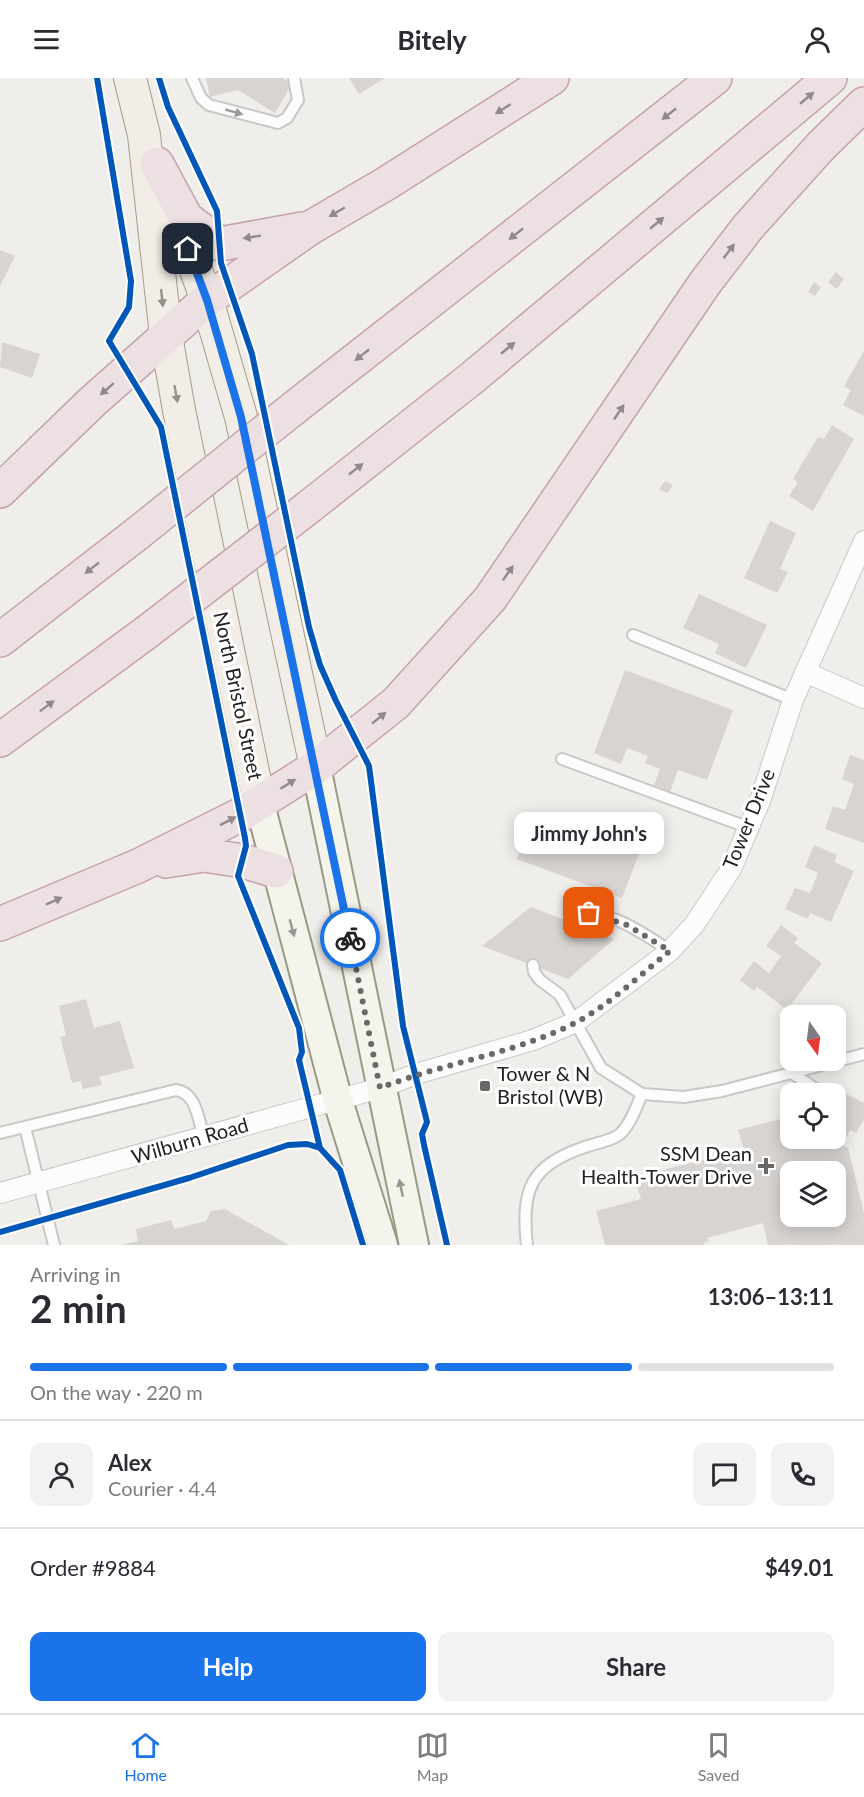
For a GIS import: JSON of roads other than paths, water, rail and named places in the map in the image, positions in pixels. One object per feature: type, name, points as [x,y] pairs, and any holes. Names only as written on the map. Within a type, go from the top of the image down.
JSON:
[{"type":"highway","points":[[0,490],[207,300],[310,228],[387,183],[552,78]]},
{"type":"highway","points":[[0,640],[715,78]]},
{"type":"highway","points":[[0,740],[147,632],[472,378],[830,78]]},
{"type":"highway","points":[[0,924],[138,866],[240,815],[316,767],[396,703],[490,598],[705,283],[748,227],[821,146],[864,104]]},
{"type":"highway","points":[[151,149],[186,218],[220,244],[310,228]]},
{"type":"highway","points":[[138,866],[204,855],[243,861],[276,871]]},
{"type":"main road","name":"North Bristol Street","points":[[130,78],[151,149],[207,300],[241,417],[316,767]]},
{"type":"main road","name":"North Bristol Street","points":[[151,149],[166,336],[259,801]]},
{"type":"street","name":"Tower Drive","points":[[380,1088],[416,1074],[533,1040],[576,1022],[670,951],[694,925],[731,869],[760,801],[793,700],[864,541]]},
{"type":"street","points":[[805,672],[864,698]]},
{"type":"street","name":"North Bristol Street","points":[[316,767],[414,1245]]},
{"type":"street","name":"North Bristol Street","points":[[259,801],[338,1101],[383,1245]]},
{"type":"street","name":"Wilburn Road","points":[[0,1193],[380,1088]]},
{"type":"lane","points":[[192,78],[201,98],[209,105],[278,123],[287,118],[298,100],[294,78]]},
{"type":"lane","points":[[633,635],[793,700]]},
{"type":"lane","points":[[562,759],[747,827]]},
{"type":"lane","points":[[570,922],[577,916],[589,913],[605,917],[627,925],[670,951]]},
{"type":"lane","points":[[533,966],[540,980],[560,995],[601,1068],[642,1094],[684,1097],[722,1091],[864,1054]]},
{"type":"lane","points":[[792,1072],[808,1083]]},
{"type":"lane","points":[[0,1133],[176,1090],[184,1091],[191,1097],[204,1137]]},
{"type":"lane","points":[[527,1245],[524,1214],[529,1190],[542,1169],[559,1155],[619,1135],[629,1122],[642,1094]]},
{"type":"lane","points":[[25,1127],[54,1245]]},
{"type":"place","name":"Jimmy John's","points":[[589,913]]},
{"type":"place","name":"Tower & N Bristol (WB)","points":[[485,1086]]},
{"type":"place","name":"SSM Dean Health-Tower Drive","points":[[766,1166]]}]
